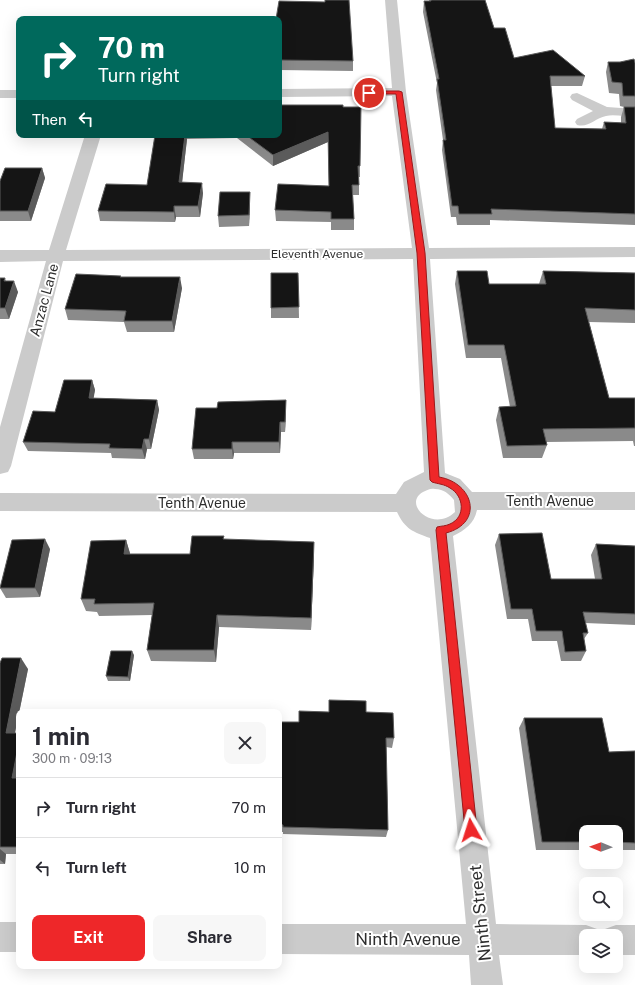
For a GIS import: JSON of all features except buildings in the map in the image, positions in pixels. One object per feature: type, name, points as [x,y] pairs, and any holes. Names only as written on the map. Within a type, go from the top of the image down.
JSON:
[{"type":"street","points":[[391,0],[399,92],[421,253],[435,480]]},
{"type":"street","points":[[282,93],[399,92]]},
{"type":"street","points":[[0,94],[16,94]]},
{"type":"street","points":[[577,98],[604,111],[635,113]]},
{"type":"street","points":[[582,122],[604,111]]},
{"type":"street","name":"Anzac Lane","points":[[0,466],[56,255],[92,138]]},
{"type":"street","name":"Eleventh Avenue","points":[[0,256],[635,252]]},
{"type":"street","points":[[426,480],[435,480],[455,486],[462,493],[466,501],[466,511],[462,520],[453,527],[441,530],[430,529],[416,523],[406,512],[404,503],[406,496],[413,486],[426,480]]},
{"type":"street","name":"Tenth Avenue","points":[[466,501],[635,501]]},
{"type":"street","name":"Tenth Avenue","points":[[0,502],[404,503]]},
{"type":"street","name":"Ninth Street","points":[[441,530],[487,985]]},
{"type":"street","points":[[0,937],[16,937]]},
{"type":"street","name":"Ninth Avenue","points":[[282,939],[579,940]]},
{"type":"street","points":[[623,940],[635,940]]},
{"type":"route","points":[[369,93],[399,92],[421,253],[435,480],[455,486],[462,493],[466,501],[466,511],[462,520],[453,527],[441,530],[471,830]]}]
